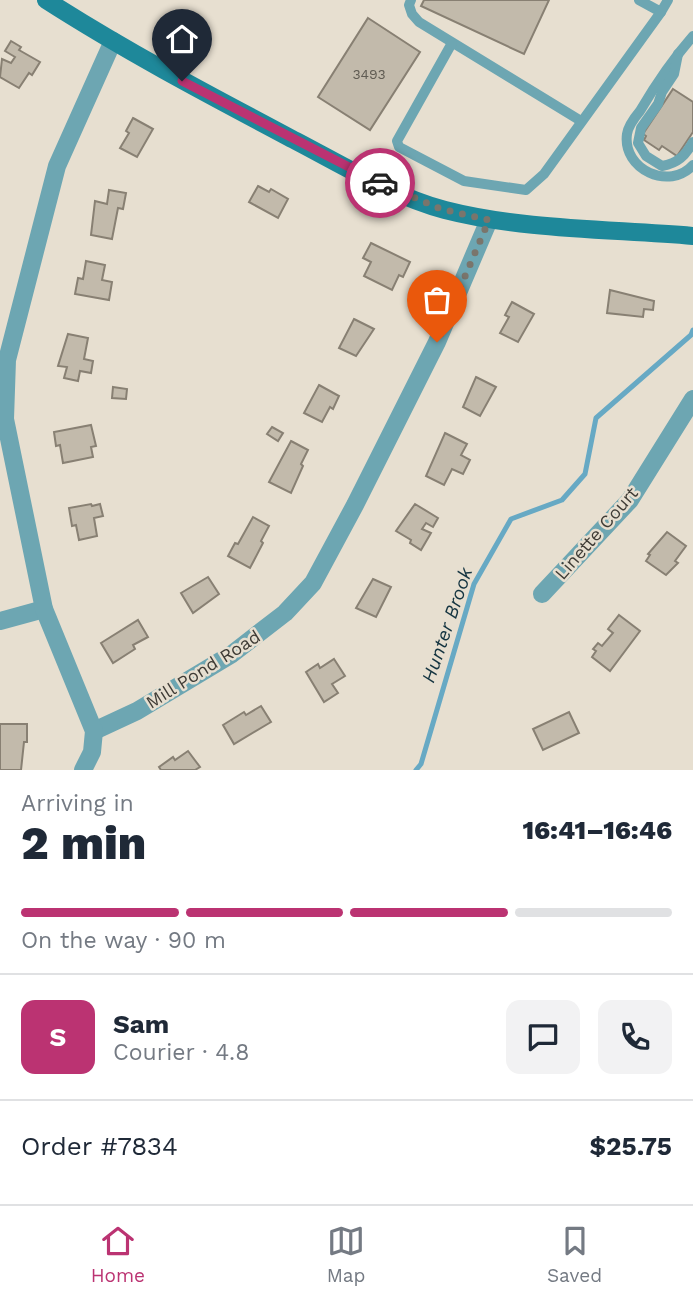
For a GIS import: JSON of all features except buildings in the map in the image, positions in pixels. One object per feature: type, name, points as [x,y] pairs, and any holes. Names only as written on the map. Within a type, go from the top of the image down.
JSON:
[{"type":"street","points":[[46,0],[201,91],[379,183],[441,209],[489,220],[693,236]]},
{"type":"street","points":[[83,770],[92,752],[94,732],[44,609],[5,419],[7,360],[57,166],[113,41]]},
{"type":"street","name":"Mill Pond Road","points":[[94,732],[137,711],[232,654],[267,629],[313,583],[437,342],[489,220]]},
{"type":"street","name":"Linette Court","points":[[542,594],[629,500],[693,399]]},
{"type":"street","points":[[0,621],[44,609]]},
{"type":"lane","points":[[411,0],[409,5],[412,14],[419,22],[582,121]]},
{"type":"lane","points":[[639,0],[662,12]]},
{"type":"lane","points":[[452,43],[397,141],[399,147],[464,181],[526,190],[544,174],[668,0]]},
{"type":"lane","points":[[693,36],[665,68],[626,132],[628,152],[632,161],[642,169],[657,176],[674,177],[685,174],[693,165]]},
{"type":"lane","points":[[678,53],[674,74],[641,128],[638,143],[646,156],[662,166],[674,163],[685,154],[693,142]]},
{"type":"waterway","name":"Hunter Brook","points":[[416,770],[421,764],[474,584],[511,519],[562,500],[585,474],[596,418],[691,335],[693,330]]},
{"type":"way so far","points":[[380,183],[441,209],[489,220],[437,342]]},
{"type":"route","points":[[182,81],[380,183]]}]
